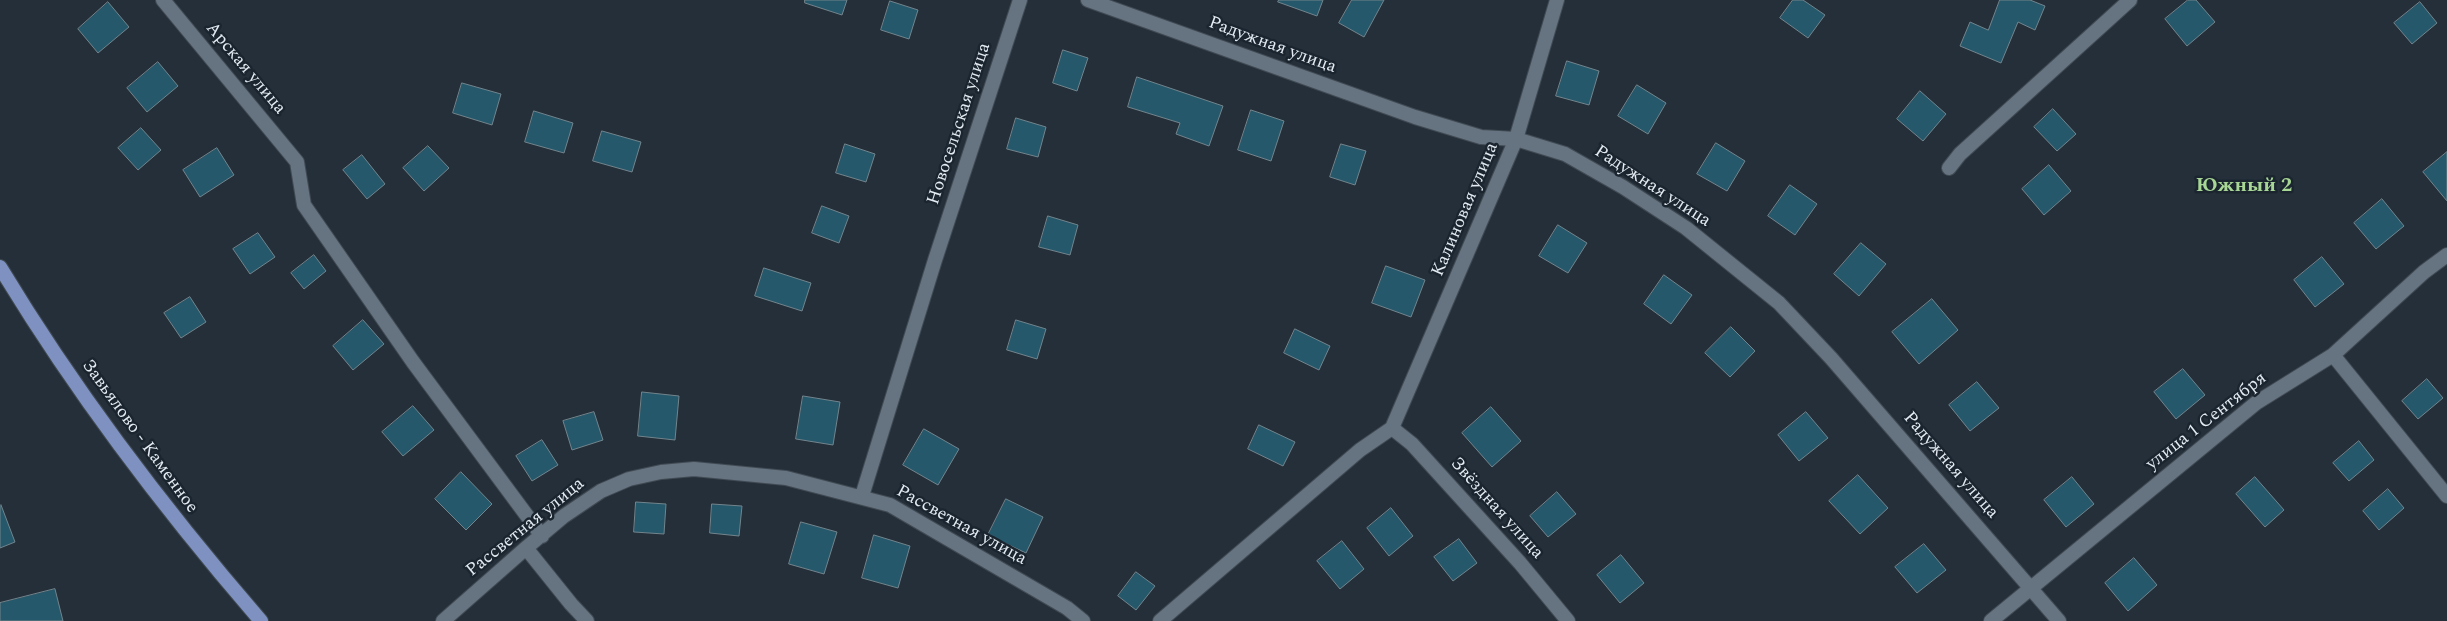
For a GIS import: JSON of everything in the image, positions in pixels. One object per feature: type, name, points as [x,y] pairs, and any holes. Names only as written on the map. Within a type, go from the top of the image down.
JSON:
[{"type":"main road","name":"Завьялово - Каменное","points":[[0,267],[34,323],[151,489],[260,621]]},
{"type":"street","name":"Арская улица","points":[[163,0],[297,162],[304,205],[413,362],[542,536]]},
{"type":"street","name":"Новосельская улица","points":[[862,496],[935,260],[1020,0]]},
{"type":"street","name":"Радужная улица","points":[[1088,0],[1415,117],[1481,137],[1516,139],[1565,154],[1624,187],[1686,228],[1779,303],[2032,588],[2059,621]]},
{"type":"street","name":"Калиновая улица","points":[[1392,428],[1516,139],[1557,0]]},
{"type":"street","points":[[1949,168],[1960,154],[2130,0]]},
{"type":"street","name":"улица 1 Сентября","points":[[1991,621],[2256,403],[2333,355],[2447,255]]},
{"type":"street","points":[[2333,355],[2447,496]]},
{"type":"street","points":[[1160,621],[1353,456],[1392,428]]},
{"type":"street","name":"Звёздная улица","points":[[1392,428],[1412,444],[1520,563],[1568,621]]},
{"type":"street","name":"Рассветная улица","points":[[444,621],[564,516],[601,491],[629,479],[661,472],[694,469],[786,478],[862,496],[890,505],[1067,608],[1083,621]]},
{"type":"street","points":[[526,548],[587,621]]},
{"type":"building","points":[[805,0],[847,0],[842,15],[805,3]]},
{"type":"building","points":[[1279,0],[1323,0],[1317,16],[1278,2]]},
{"type":"building","points":[[1352,0],[1384,0],[1364,37],[1339,23]]},
{"type":"building","points":[[1793,0],[1803,0],[1825,15],[1808,38],[1780,18]]},
{"type":"building","points":[[2000,0],[2030,0],[2045,6],[2035,30],[2018,22],[2001,63],[1960,46],[1970,22],[1988,30]]},
{"type":"building","points":[[2188,0],[2196,0],[2215,22],[2187,46],[2165,19]]},
{"type":"building","points":[[890,1],[918,10],[909,39],[881,30]]},
{"type":"building","points":[[108,2],[129,27],[98,53],[78,29]]},
{"type":"building","points":[[2420,2],[2437,23],[2412,44],[2394,23]]},
{"type":"building","points":[[1063,50],[1088,58],[1077,91],[1053,83]]},
{"type":"building","points":[[1567,61],[1599,71],[1589,105],[1556,96]]},
{"type":"building","points":[[158,62],[178,86],[147,112],[127,88]]},
{"type":"building","points":[[1137,77],[1223,106],[1209,146],[1176,134],[1180,123],[1128,107]]},
{"type":"building","points":[[462,83],[501,94],[492,125],[453,113]]},
{"type":"building","points":[[1637,85],[1666,103],[1648,134],[1618,116]]},
{"type":"building","points":[[1920,91],[1946,114],[1923,141],[1897,119]]},
{"type":"building","points":[[2053,109],[2076,134],[2057,151],[2034,127]]},
{"type":"building","points":[[1251,110],[1284,121],[1271,161],[1238,150]]},
{"type":"building","points":[[534,111],[573,123],[564,153],[525,142]]},
{"type":"building","points":[[1016,118],[1046,127],[1038,157],[1007,149]]},
{"type":"building","points":[[141,128],[161,150],[138,170],[118,148]]},
{"type":"building","points":[[602,131],[641,142],[632,172],[593,161]]},
{"type":"building","points":[[1716,143],[1745,161],[1727,191],[1697,174]]},
{"type":"building","points":[[845,144],[875,154],[866,182],[836,173]]},
{"type":"building","points":[[1341,144],[1366,151],[1355,185],[1330,177]]},
{"type":"building","points":[[428,146],[449,168],[424,191],[403,168]]},
{"type":"building","points":[[217,148],[234,175],[200,197],[183,170]]},
{"type":"building","points":[[2447,152],[2447,201],[2423,172]]},
{"type":"building","points":[[362,155],[385,184],[367,199],[343,170]]},
{"type":"building","points":[[2049,165],[2071,191],[2044,215],[2022,189]]},
{"type":"building","points":[[1790,185],[1817,204],[1795,235],[1768,216]]},
{"type":"building","points":[[2382,199],[2404,226],[2376,249],[2354,223]]},
{"type":"building","points":[[822,206],[849,216],[839,243],[812,233]]},
{"type":"building","points":[[1048,216],[1078,225],[1070,255],[1039,247]]},
{"type":"building","points":[[1558,225],[1587,243],[1568,273],[1539,256]]},
{"type":"building","points":[[258,233],[275,257],[250,274],[233,249]]},
{"type":"building","points":[[1861,243],[1886,264],[1859,296],[1834,274]]},
{"type":"building","points":[[314,255],[326,271],[304,289],[291,273]]},
{"type":"building","points":[[2322,257],[2344,284],[2315,307],[2294,280]]},
{"type":"building","points":[[1386,266],[1425,280],[1411,317],[1372,303]]},
{"type":"building","points":[[764,268],[811,283],[802,311],[755,296]]},
{"type":"building","points":[[1664,275],[1692,295],[1671,324],[1644,304]]},
{"type":"building","points":[[190,297],[206,322],[181,338],[164,313]]},
{"type":"building","points":[[1932,299],[1958,330],[1919,364],[1892,332]]},
{"type":"building","points":[[363,320],[384,344],[353,370],[333,346]]},
{"type":"building","points":[[1016,320],[1046,329],[1037,359],[1007,350]]},
{"type":"building","points":[[1731,327],[1755,351],[1730,377],[1705,353]]},
{"type":"building","points":[[1295,329],[1330,346],[1319,370],[1284,353]]},
{"type":"building","points":[[2183,369],[2205,395],[2176,419],[2154,392]]},
{"type":"building","points":[[2427,379],[2443,398],[2418,419],[2402,401]]},
{"type":"building","points":[[1977,382],[1999,408],[1970,431],[1949,405]]},
{"type":"building","points":[[642,392],[679,396],[675,440],[638,436]]},
{"type":"building","points":[[803,396],[840,402],[833,445],[796,439]]},
{"type":"building","points":[[413,406],[434,430],[403,456],[382,432]]},
{"type":"building","points":[[1491,407],[1521,441],[1492,467],[1462,433]]},
{"type":"building","points":[[594,412],[603,440],[572,450],[563,421]]},
{"type":"building","points":[[1806,412],[1828,438],[1799,461],[1778,435]]},
{"type":"building","points":[[1259,425],[1295,442],[1283,466],[1248,449]]},
{"type":"building","points":[[924,429],[959,449],[938,485],[903,465]]},
{"type":"building","points":[[542,440],[558,465],[532,481],[516,456]]},
{"type":"building","points":[[2359,441],[2374,460],[2349,481],[2333,463]]},
{"type":"building","points":[[461,472],[492,504],[466,530],[435,499]]},
{"type":"building","points":[[1858,475],[1888,508],[1860,534],[1829,501]]},
{"type":"building","points":[[2072,477],[2094,504],[2066,527],[2044,500]]},
{"type":"building","points":[[2255,477],[2284,510],[2265,527],[2236,494]]},
{"type":"building","points":[[2388,489],[2404,508],[2379,530],[2363,511]]},
{"type":"building","points":[[1557,492],[1576,514],[1548,537],[1530,516]]},
{"type":"building","points":[[1006,499],[1043,517],[1026,553],[988,535]]},
{"type":"building","points":[[636,502],[666,504],[664,534],[634,532]]},
{"type":"building","points":[[712,504],[742,506],[739,536],[710,533]]},
{"type":"building","points":[[0,506],[15,542],[0,548]]},
{"type":"building","points":[[1391,508],[1413,536],[1389,556],[1367,528]]},
{"type":"building","points":[[801,522],[837,532],[824,574],[789,564]]},
{"type":"building","points":[[874,535],[910,546],[898,588],[862,578]]},
{"type":"building","points":[[1459,539],[1477,563],[1453,581],[1434,557]]},
{"type":"building","points":[[1342,541],[1364,569],[1340,589],[1317,561]]},
{"type":"building","points":[[1924,544],[1946,570],[1917,593],[1895,567]]},
{"type":"building","points":[[1621,555],[1644,583],[1620,603],[1597,575]]},
{"type":"building","points":[[2134,558],[2157,585],[2128,611],[2105,583]]},
{"type":"building","points":[[1136,572],[1155,586],[1136,610],[1118,596]]},
{"type":"building","points":[[55,589],[63,621],[0,621],[0,603]]},
{"type":"district","name":"Южный 2","points":[[2244,187]]}]
